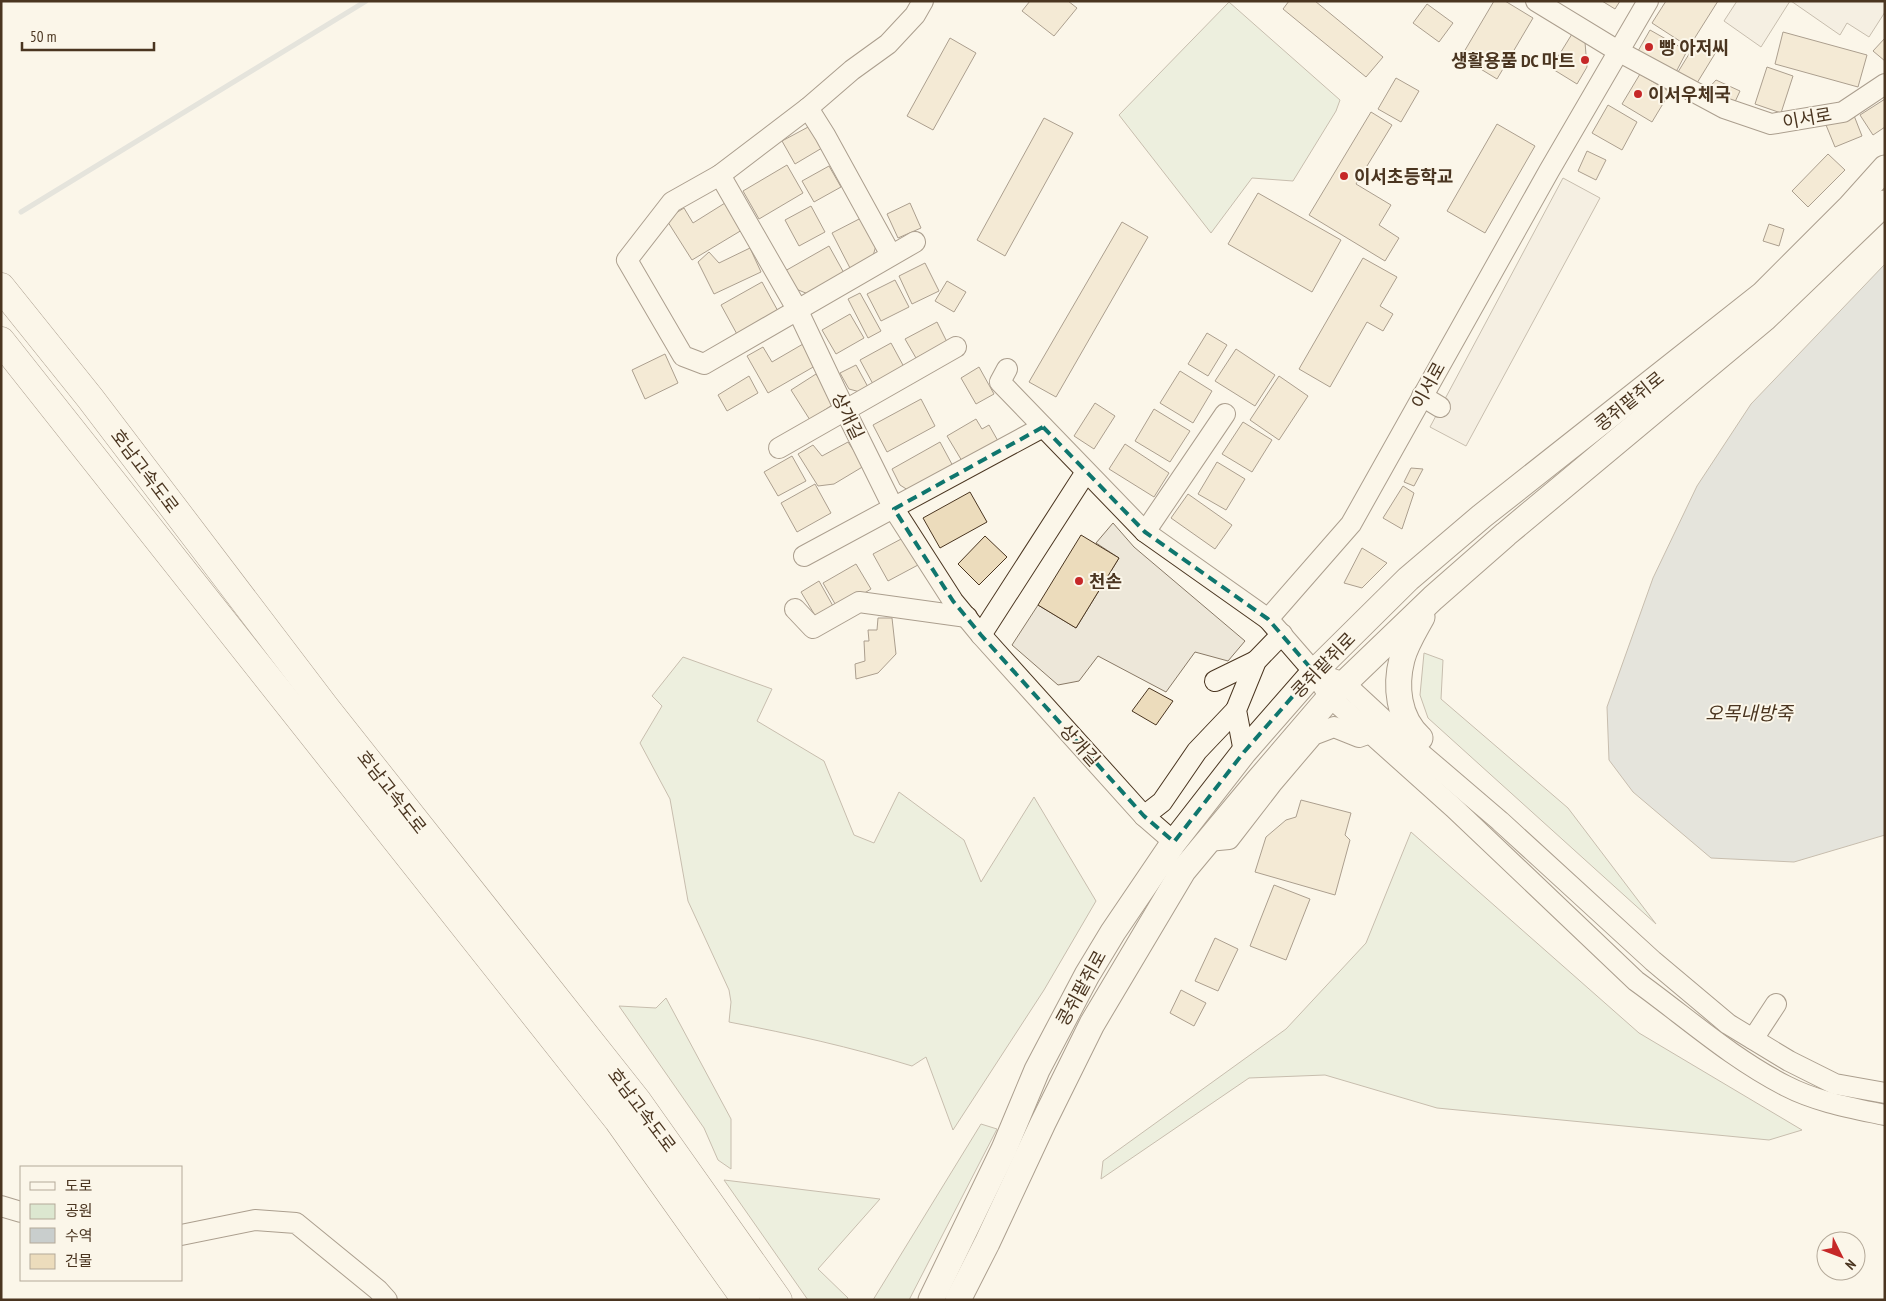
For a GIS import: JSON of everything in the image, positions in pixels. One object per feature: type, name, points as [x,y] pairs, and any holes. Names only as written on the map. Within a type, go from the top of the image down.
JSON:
[{"type":"highway","name":"호남고속도로","points":[[1,287],[90,398],[324,707],[638,1102],[778,1300]]},
{"type":"highway","name":"호남고속도로","points":[[1,341],[618,1120],[746,1300]]},
{"type":"main road","name":"콩쥐팥쥐로","points":[[931,1300],[1004,1148],[1037,1070],[1082,983],[1113,932],[1174,842],[1244,752],[1314,672],[1408,579],[1475,523],[1763,294],[1850,207],[1885,168]]},
{"type":"main road","name":"콩쥐팥쥐로","points":[[958,1300],[987,1244],[1043,1123],[1092,1024],[1183,871],[1208,841],[1337,690],[1433,598],[1506,534],[1764,320],[1885,203]]},
{"type":"main road","points":[[1412,745],[1420,738],[1411,730],[1398,700],[1402,660],[1412,636],[1433,598]]},
{"type":"street","points":[[915,242],[704,364],[683,356],[627,260],[672,202],[720,174],[808,108],[852,70],[888,44],[914,15],[923,1]]},
{"type":"street","points":[[1536,1],[1618,51]]},
{"type":"street","name":"이서로","points":[[1268,619],[1351,524],[1422,396],[1556,174],[1618,51],[1648,1]]},
{"type":"street","name":"이서로","points":[[1618,51],[1724,108],[1771,124],[1843,112],[1885,84]]},
{"type":"street","points":[[808,108],[826,135],[891,255]]},
{"type":"street","name":"상개길","points":[[720,174],[797,309],[894,508],[953,601],[981,635],[1144,816],[1174,842]]},
{"type":"street","points":[[779,448],[956,347]]},
{"type":"street","points":[[1007,369],[1000,382],[1145,532],[1268,619],[1314,672],[1412,745],[1500,821],[1622,933],[1728,1024],[1789,1062],[1835,1084],[1885,1093]]},
{"type":"street","points":[[1422,396],[1440,407]]},
{"type":"street","points":[[1145,532],[1225,414]]},
{"type":"street","points":[[804,556],[1043,427]]},
{"type":"street","points":[[981,635],[1086,472]]},
{"type":"street","points":[[795,609],[813,628],[859,602],[967,617]]},
{"type":"street","points":[[1215,681],[1256,661],[1282,634]]},
{"type":"street","points":[[1144,816],[1162,802],[1197,751],[1236,710],[1256,661]]},
{"type":"street","points":[[1337,690],[1370,733],[1454,808],[1636,981],[1714,1041],[1787,1087],[1832,1104],[1885,1115]]},
{"type":"street","points":[[1236,710],[1244,752]]},
{"type":"street","points":[[1208,841],[1229,839],[1273,782],[1313,735],[1334,727],[1359,737],[1370,733]]},
{"type":"street","points":[[1605,952],[1622,933]]},
{"type":"street","points":[[1753,1039],[1776,1004]]},
{"type":"street","points":[[1,1206],[20,1212]]},
{"type":"street","points":[[182,1235],[255,1220],[296,1223],[378,1290],[387,1300]]},
{"type":"highlighted area","points":[[1043,427],[1145,532],[1268,619],[1314,672],[1244,752],[1174,842],[1144,816],[981,635],[953,601],[894,509]]},
{"type":"green space","points":[[1229,2],[1340,100],[1336,111],[1293,181],[1252,178],[1211,233],[1119,115]]},
{"type":"green space","points":[[1424,653],[1443,660],[1441,699],[1568,808],[1656,924],[1428,718],[1420,695]]},
{"type":"green space","points":[[683,657],[772,689],[757,721],[824,761],[854,835],[874,843],[899,792],[964,840],[981,882],[1034,797],[1096,901],[1044,990],[953,1130],[926,1057],[912,1066],[821,1041],[729,1022],[731,1002],[729,990],[688,901],[670,799],[640,743],[662,706],[652,696]]},
{"type":"green space","points":[[1411,832],[1639,1033],[1802,1130],[1769,1140],[1437,1108],[1325,1075],[1249,1078],[1101,1179],[1103,1161],[1286,1029],[1366,943]]},
{"type":"green space","points":[[666,998],[731,1119],[731,1169],[718,1160],[704,1128],[619,1006],[656,1008]]},
{"type":"green space","points":[[981,1124],[997,1129],[909,1300],[873,1300]]},
{"type":"green space","points":[[724,1180],[880,1199],[818,1269],[848,1298],[847,1300],[808,1300]]},
{"type":"shaded area","points":[[1737,1],[1790,1],[1761,47],[1724,21]]},
{"type":"shaded area","points":[[1791,1],[1885,1],[1885,12],[1869,37],[1847,23],[1840,35]]},
{"type":"shaded area","points":[[1563,178],[1600,198],[1466,446],[1430,427]]},
{"type":"shaded area","points":[[1113,523],[1134,547],[1245,641],[1228,661],[1195,652],[1166,692],[1098,656],[1079,681],[1058,685],[1012,645],[1038,605],[1076,628],[1119,558],[1096,543]]},
{"type":"water","name":"오목내방죽","points":[[1885,264],[1885,835],[1794,862],[1711,858],[1633,792],[1609,760],[1607,707],[1653,578],[1697,486],[1751,404]]},
{"type":"building","points":[[1030,1],[1068,1],[1077,8],[1054,36],[1022,11]]},
{"type":"building","points":[[1289,1],[1315,1],[1383,57],[1366,77],[1283,9]]},
{"type":"building","points":[[1494,1],[1505,1],[1533,18],[1497,79],[1461,57]]},
{"type":"building","points":[[1602,1],[1620,1],[1615,9]]},
{"type":"building","points":[[1666,1],[1718,1],[1689,47],[1652,23]]},
{"type":"building","points":[[1427,4],[1453,23],[1439,42],[1413,23]]},
{"type":"building","points":[[1650,30],[1687,51],[1676,72],[1638,51]]},
{"type":"building","points":[[1783,32],[1867,55],[1858,87],[1775,64]]},
{"type":"building","points":[[1572,34],[1585,42],[1587,67],[1577,84],[1551,68]]},
{"type":"building","points":[[950,38],[976,53],[933,130],[907,116]]},
{"type":"building","points":[[1885,38],[1885,61],[1873,51]]},
{"type":"building","points":[[1697,41],[1716,52],[1697,83],[1678,72]]},
{"type":"building","points":[[1767,67],[1793,76],[1781,113],[1755,104]]},
{"type":"building","points":[[1640,74],[1670,92],[1652,122],[1622,104]]},
{"type":"building","points":[[1396,78],[1419,91],[1401,122],[1378,109]]},
{"type":"building","points":[[1716,80],[1740,91],[1734,104],[1706,91]]},
{"type":"building","points":[[1885,99],[1885,127],[1873,135],[1860,115]]},
{"type":"building","points":[[1608,105],[1637,122],[1622,150],[1592,133]]},
{"type":"building","points":[[1371,112],[1392,125],[1356,184],[1391,205],[1379,225],[1399,238],[1385,261],[1309,215]]},
{"type":"building","points":[[1853,113],[1862,136],[1835,147],[1826,125]]},
{"type":"building","points":[[1044,118],[1073,133],[1005,256],[977,240]]},
{"type":"building","points":[[1497,124],[1535,146],[1485,233],[1447,211]]},
{"type":"building","points":[[810,126],[822,148],[795,164],[782,141]]},
{"type":"building","points":[[1587,151],[1606,160],[1596,180],[1578,171]]},
{"type":"building","points":[[1828,154],[1845,170],[1808,207],[1792,191]]},
{"type":"building","points":[[787,165],[803,193],[759,219],[743,191]]},
{"type":"building","points":[[829,166],[841,187],[814,202],[802,181]]},
{"type":"building","points":[[1258,193],[1341,240],[1312,292],[1228,244]]},
{"type":"building","points":[[725,203],[742,230],[692,260],[666,219],[684,208],[693,223]]},
{"type":"building","points":[[910,203],[921,228],[898,238],[887,214]]},
{"type":"building","points":[[811,206],[825,232],[799,246],[785,220]]},
{"type":"building","points":[[863,217],[877,242],[873,256],[850,268],[832,233]]},
{"type":"building","points":[[1122,222],[1148,237],[1056,397],[1029,382]]},
{"type":"building","points":[[1769,224],[1784,229],[1779,246],[1763,241]]},
{"type":"building","points":[[829,246],[844,273],[808,294],[796,289],[785,271]]},
{"type":"building","points":[[750,248],[761,272],[714,294],[698,262],[709,252],[719,263]]},
{"type":"building","points":[[1363,258],[1397,277],[1380,306],[1393,314],[1383,331],[1367,322],[1330,387],[1299,369]]},
{"type":"building","points":[[925,263],[939,291],[912,304],[899,276]]},
{"type":"building","points":[[895,280],[909,307],[881,321],[867,294]]},
{"type":"building","points":[[947,281],[966,292],[954,312],[935,301]]},
{"type":"building","points":[[762,282],[779,313],[738,336],[721,305]]},
{"type":"building","points":[[860,293],[881,331],[868,338],[848,299]]},
{"type":"building","points":[[850,314],[864,338],[836,354],[822,330]]},
{"type":"building","points":[[937,322],[947,342],[916,358],[905,339]]},
{"type":"building","points":[[1207,333],[1227,345],[1208,376],[1188,364]]},
{"type":"building","points":[[891,343],[904,367],[873,384],[860,360]]},
{"type":"building","points":[[803,344],[815,366],[768,393],[747,356],[763,347],[772,362]]},
{"type":"building","points":[[1236,349],[1275,375],[1255,406],[1215,381]]},
{"type":"building","points":[[665,354],[678,383],[645,399],[632,370]]},
{"type":"building","points":[[856,365],[868,387],[860,392],[849,389],[840,373]]},
{"type":"building","points":[[979,367],[994,394],[976,404],[961,378]]},
{"type":"building","points":[[1180,371],[1212,391],[1193,423],[1160,403]]},
{"type":"building","points":[[816,374],[835,403],[810,420],[791,390]]},
{"type":"building","points":[[749,376],[758,393],[727,411],[718,395]]},
{"type":"building","points":[[1279,376],[1308,396],[1279,440],[1250,420]]},
{"type":"building","points":[[921,399],[935,426],[887,452],[873,425]]},
{"type":"building","points":[[1095,403],[1115,416],[1094,449],[1074,436]]},
{"type":"building","points":[[1154,409],[1190,431],[1170,462],[1135,441]]},
{"type":"building","points":[[976,419],[982,429],[989,425],[998,441],[962,461],[947,436]]},
{"type":"building","points":[[1243,422],[1272,440],[1252,472],[1222,454]]},
{"type":"building","points":[[848,442],[864,466],[834,484],[818,486],[798,454],[813,445],[822,456]]},
{"type":"building","points":[[940,442],[954,468],[911,492],[900,485],[892,469]]},
{"type":"building","points":[[1125,444],[1169,473],[1154,497],[1109,469]]},
{"type":"building","points":[[792,456],[806,481],[778,496],[764,472]]},
{"type":"building","points":[[1217,462],[1245,479],[1226,510],[1198,494]]},
{"type":"building","points":[[1411,468],[1423,469],[1414,486],[1404,482]]},
{"type":"building","points":[[815,484],[831,513],[797,532],[781,503]]},
{"type":"building","points":[[1403,486],[1414,493],[1402,529],[1383,518]]},
{"type":"building","points":[[970,492],[987,522],[940,548],[923,518]]},
{"type":"building","points":[[1188,494],[1232,525],[1215,549],[1171,518]]},
{"type":"building","name":"천손","points":[[1081,535],[1119,558],[1076,628],[1038,605]]},
{"type":"building","points":[[985,536],[1007,557],[979,585],[958,564]]},
{"type":"building","points":[[903,538],[918,565],[888,581],[873,554]]},
{"type":"building","points":[[1362,548],[1387,563],[1362,588],[1344,583]]},
{"type":"building","points":[[856,564],[871,589],[838,609],[823,583]]},
{"type":"building","points":[[819,581],[833,606],[816,617],[801,592]]},
{"type":"building","points":[[878,618],[892,618],[896,654],[878,673],[856,679],[855,664],[865,661],[864,641],[869,641],[868,630],[877,630]]},
{"type":"building","points":[[1149,688],[1173,701],[1156,725],[1132,711]]},
{"type":"building","points":[[1301,800],[1351,813],[1345,835],[1350,840],[1335,895],[1255,872],[1266,837],[1286,820],[1296,817]]},
{"type":"building","points":[[1274,885],[1310,899],[1286,960],[1250,946]]},
{"type":"building","points":[[1215,938],[1238,949],[1218,991],[1195,981]]},
{"type":"building","points":[[1181,990],[1206,1003],[1194,1026],[1170,1013]]},
{"type":"waterway","points":[[21,212],[366,1]]},
{"type":"place","name":"빵 아저씨","points":[[1649,47]]},
{"type":"place","name":"생활용품 DC 마트","points":[[1585,60]]},
{"type":"place","name":"이서우체국","points":[[1638,94]]},
{"type":"place","name":"이서초등학교","points":[[1344,176]]},
{"type":"place","name":"천손","points":[[1079,581]]}]
